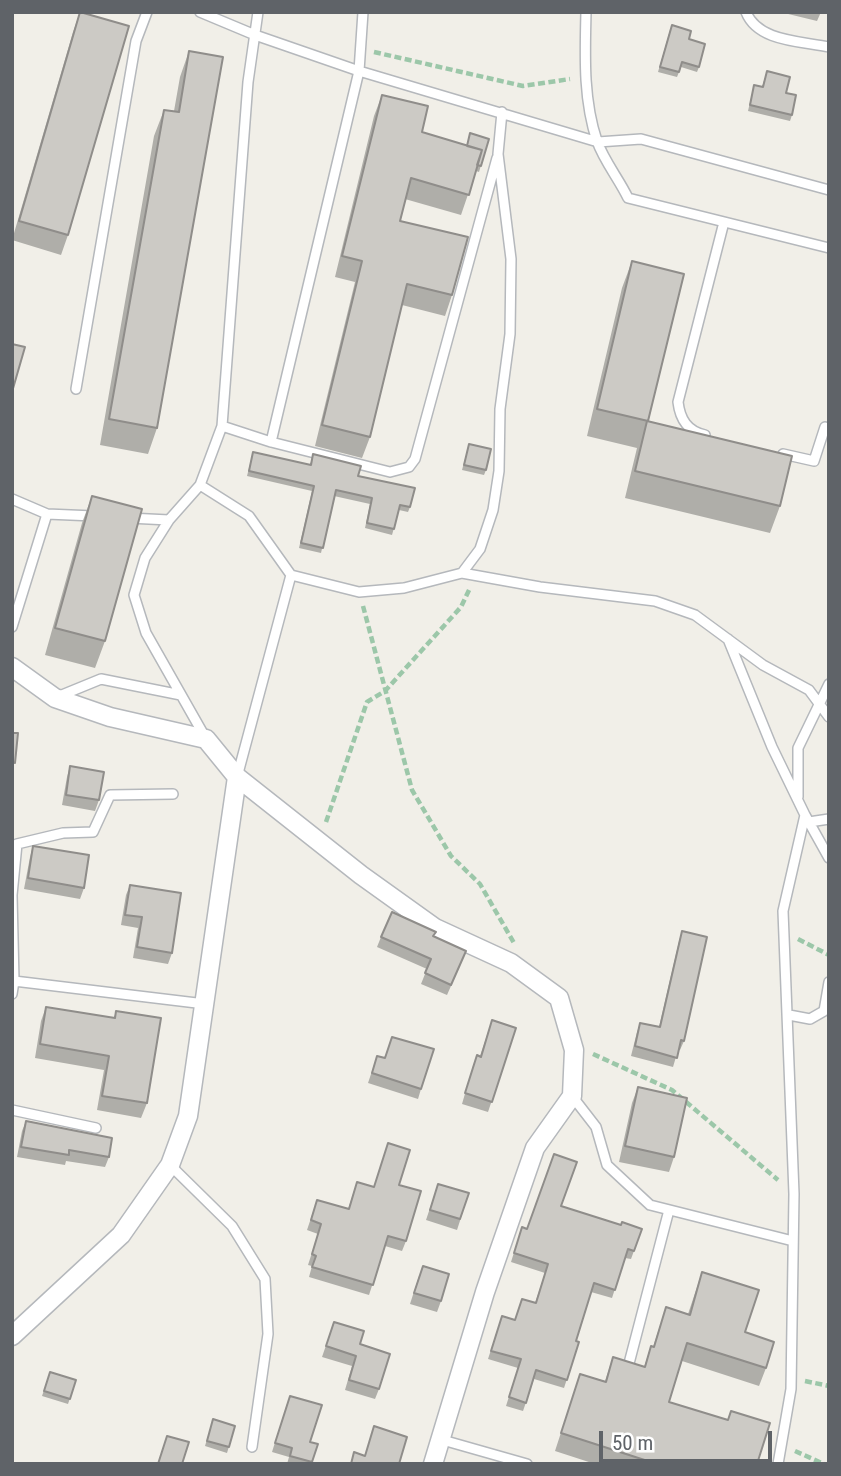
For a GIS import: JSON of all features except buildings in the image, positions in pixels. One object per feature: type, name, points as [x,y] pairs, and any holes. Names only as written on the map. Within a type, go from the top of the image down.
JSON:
[{"type":"street","points":[[12,667],[55,698],[110,717],[205,739],[237,777],[435,928],[511,963],[559,998],[573,1046],[572,1097],[535,1148],[485,1292],[433,1464]]},
{"type":"street","points":[[12,1336],[121,1235],[170,1165],[188,1116],[237,777]]},
{"type":"lane","points":[[76,389],[136,41],[147,12]]},
{"type":"lane","points":[[200,12],[255,35],[359,71],[598,142],[641,139],[829,190]]},
{"type":"lane","points":[[205,739],[146,633],[134,595],[145,558],[169,520],[200,485],[222,426],[248,82],[258,12]]},
{"type":"lane","points":[[271,442],[359,71],[363,12]]},
{"type":"lane","points":[[586,12],[585,76],[598,142],[628,198],[829,248]]},
{"type":"lane","points":[[746,12],[752,25],[763,33],[829,47]]},
{"type":"lane","points":[[222,426],[271,442],[390,472],[408,467],[415,460],[498,153],[502,112]]},
{"type":"lane","points":[[462,573],[480,549],[493,510],[499,471],[500,409],[510,334],[511,259],[498,153]]},
{"type":"lane","points":[[721,439],[694,433],[679,413],[678,402],[724,222]]},
{"type":"lane","points":[[774,452],[814,461],[825,427]]},
{"type":"lane","points":[[200,485],[249,516],[291,575],[359,592],[404,588],[462,573],[654,601],[695,615],[763,665],[809,690],[829,717]]},
{"type":"lane","points":[[12,499],[47,514],[101,517]]},
{"type":"lane","points":[[12,627],[47,514]]},
{"type":"lane","points":[[115,517],[169,520]]},
{"type":"lane","points":[[237,777],[291,575]]},
{"type":"lane","points":[[728,639],[772,747],[829,858]]},
{"type":"lane","points":[[55,698],[101,679],[181,695]]},
{"type":"lane","points":[[798,801],[797,748],[829,684]]},
{"type":"lane","points":[[12,994],[12,895],[17,844],[63,833],[93,832],[110,795],[173,794]]},
{"type":"lane","points":[[807,819],[829,819]]},
{"type":"lane","points":[[778,1464],[791,1379],[794,1194],[783,911],[807,819]]},
{"type":"lane","points":[[14,981],[205,1004]]},
{"type":"lane","points":[[789,1015],[810,1019],[824,1011],[829,982]]},
{"type":"lane","points":[[572,1097],[596,1127],[607,1165],[650,1205],[793,1241]]},
{"type":"lane","points":[[12,1110],[96,1128]]},
{"type":"lane","points":[[170,1165],[232,1226],[265,1279],[268,1334],[252,1447]]},
{"type":"lane","points":[[626,1371],[669,1210]]},
{"type":"lane","points":[[439,1439],[527,1464]]},
{"type":"path","points":[[361,49],[523,86],[585,76]]},
{"type":"path","points":[[320,842],[367,702],[385,691],[461,607],[476,575]]},
{"type":"path","points":[[359,592],[412,790],[451,856],[480,884],[515,941],[511,963]]},
{"type":"path","points":[[784,932],[829,955]]},
{"type":"path","points":[[573,1046],[672,1090],[794,1194]]},
{"type":"path","points":[[791,1379],[829,1386]]},
{"type":"path","points":[[781,1445],[824,1464]]}]
